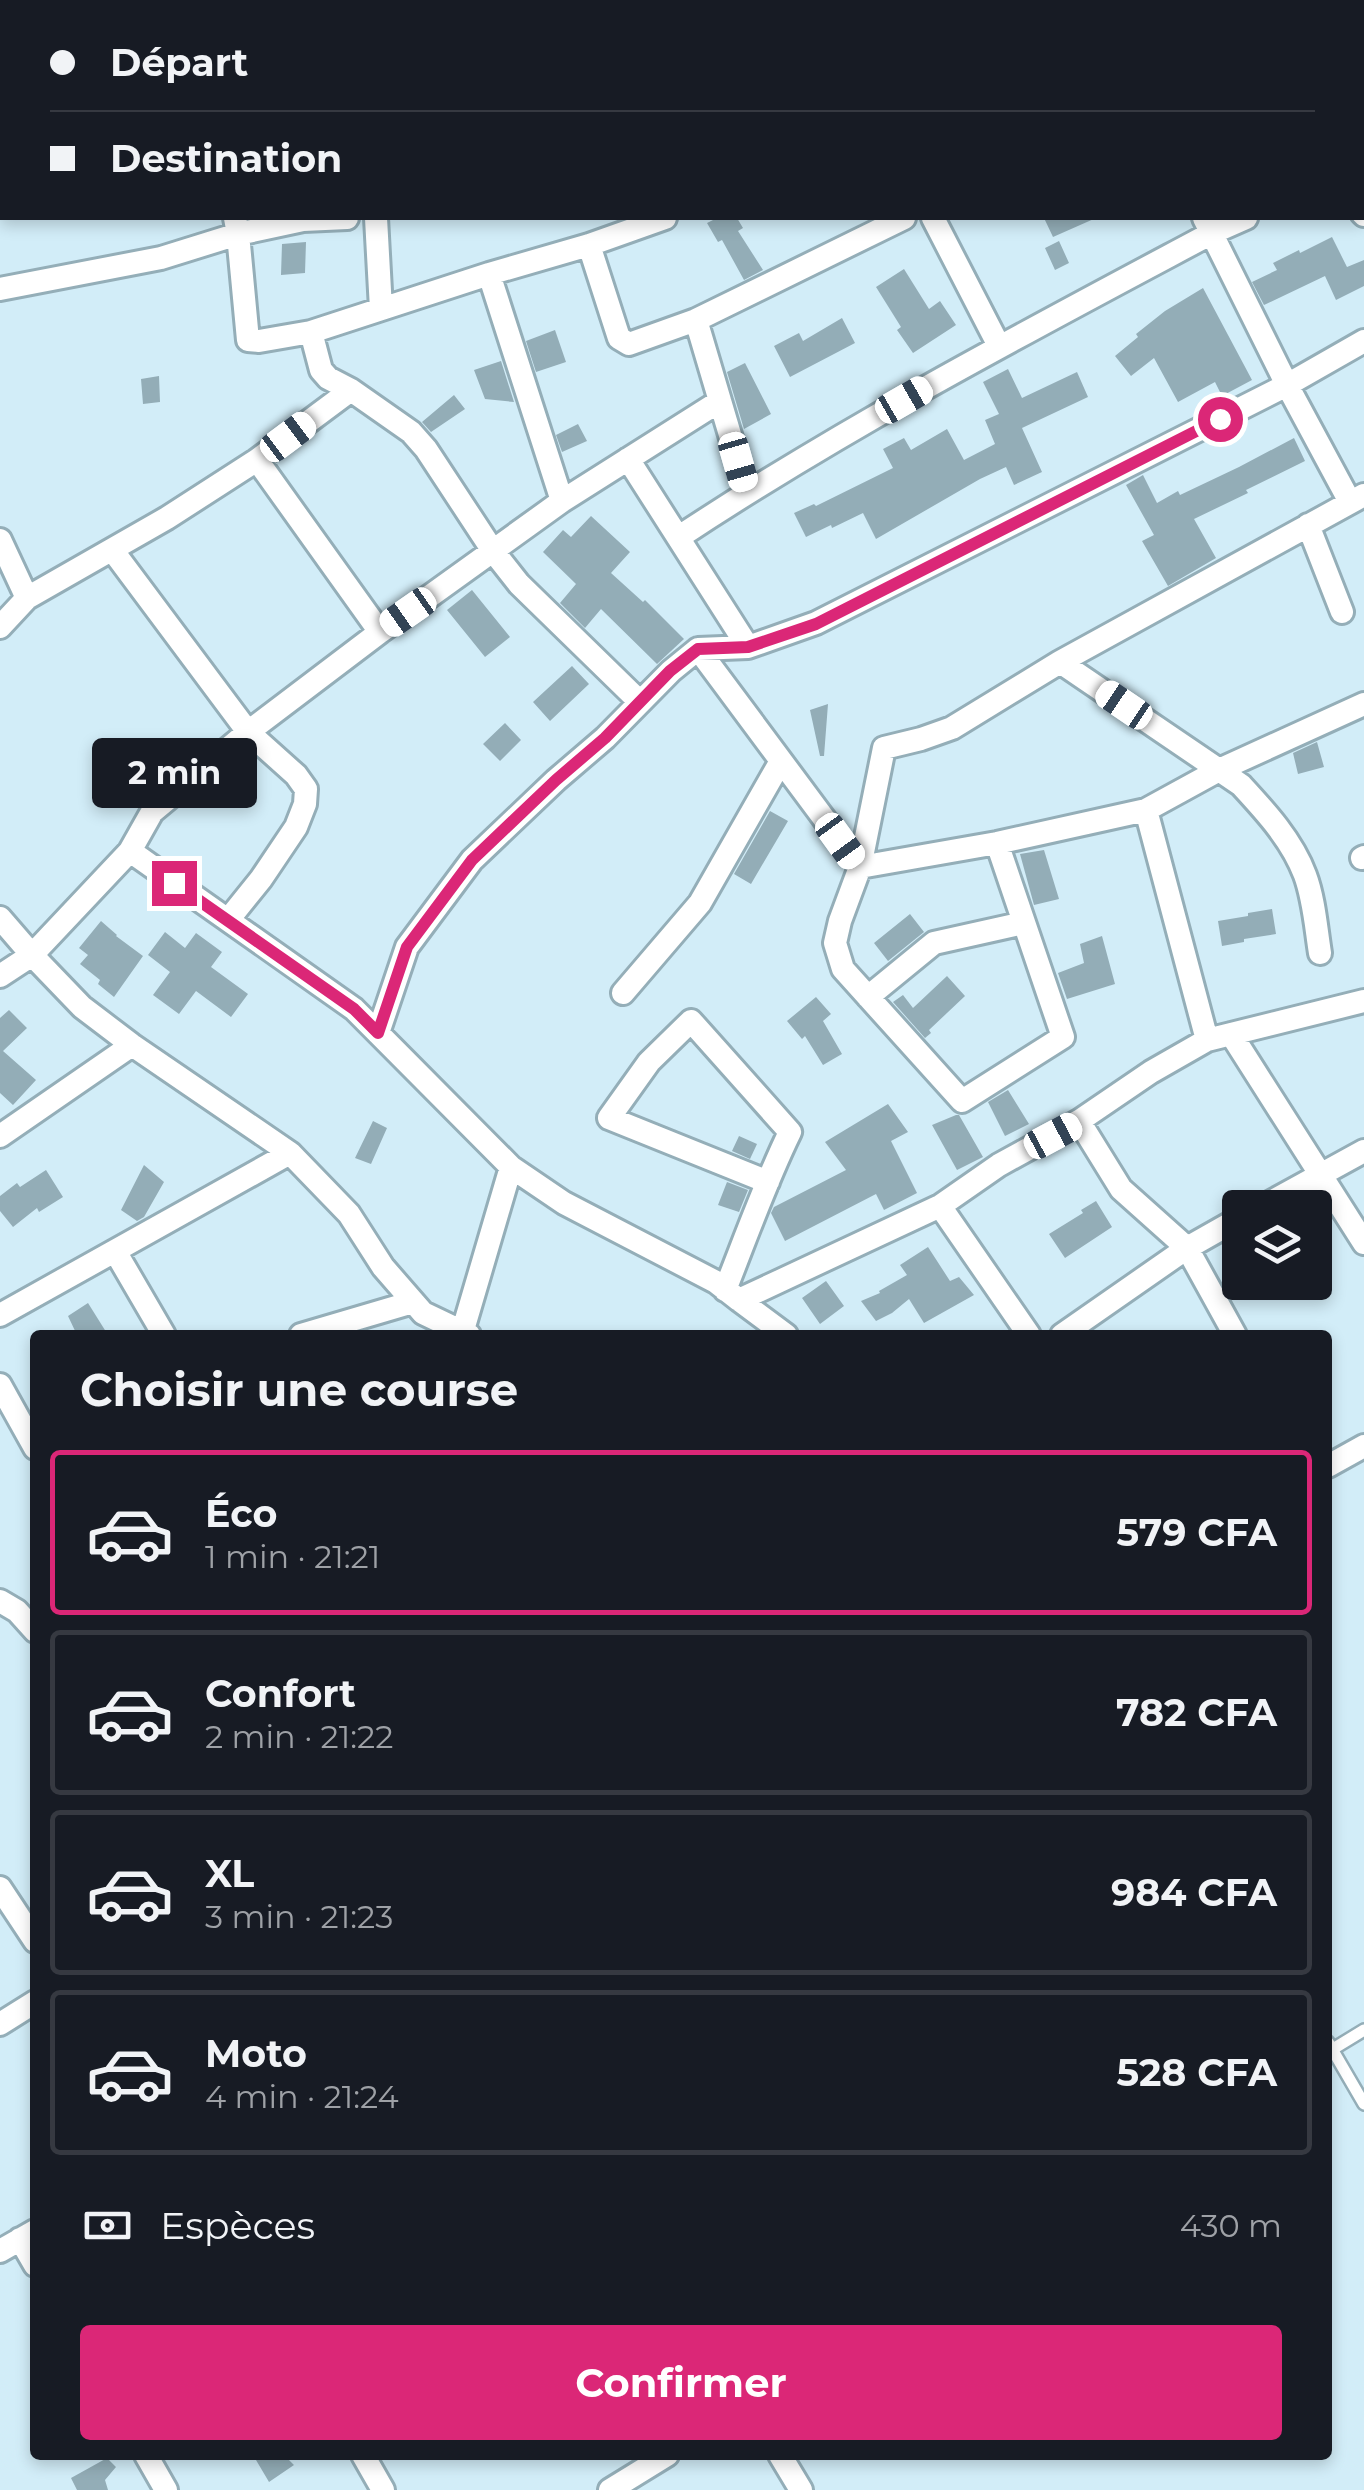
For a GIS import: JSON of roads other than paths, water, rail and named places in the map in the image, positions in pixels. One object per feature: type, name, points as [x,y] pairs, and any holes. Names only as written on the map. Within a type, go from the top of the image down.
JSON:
[{"type":"street","points":[[0,289],[161,258],[237,226],[303,220]]},
{"type":"street","points":[[376,220],[381,309]]},
{"type":"street","points":[[237,226],[248,340],[259,342],[311,332],[659,220]]},
{"type":"street","points":[[589,245],[619,338],[629,344],[696,320],[900,220]]},
{"type":"street","points":[[934,220],[999,346]]},
{"type":"street","points":[[679,536],[747,492],[1208,225],[1235,220]]},
{"type":"street","points":[[997,842],[1063,1037],[962,1101],[843,969],[836,943],[860,868],[884,748],[952,728],[1060,662],[1357,499],[1287,385],[1208,225]]},
{"type":"street","points":[[489,274],[562,502]]},
{"type":"street","points":[[696,320],[747,492]]},
{"type":"street","points":[[311,332],[321,370],[328,378],[394,418],[418,441],[520,584],[640,702]]},
{"type":"street","points":[[378,1033],[407,947],[472,860],[605,738],[670,671],[698,649],[748,647],[816,624],[1287,385],[1364,340]]},
{"type":"street","points":[[0,627],[27,598],[113,551],[257,460],[351,390]]},
{"type":"street","points":[[0,976],[32,955],[130,851],[152,812],[248,732],[562,502],[720,401]]},
{"type":"street","points":[[257,460],[380,632]]},
{"type":"street","points":[[628,460],[748,647]]},
{"type":"street","points":[[1308,526],[1342,612]]},
{"type":"street","points":[[0,540],[27,598]]},
{"type":"street","points":[[113,551],[248,732],[306,789],[306,804],[296,827],[228,920]]},
{"type":"street","points":[[698,649],[860,868]]},
{"type":"street","points":[[1060,662],[1241,785],[1287,840],[1306,876],[1320,953]]},
{"type":"street","points":[[860,868],[1146,810],[1219,770],[1364,704]]},
{"type":"street","points":[[623,993],[700,904],[781,761]]},
{"type":"street","points":[[1146,810],[1207,1040]]},
{"type":"street","points":[[130,851],[354,1009],[512,1167],[564,1203],[716,1282],[779,1330]]},
{"type":"street","points":[[0,918],[82,1007],[290,1153],[348,1214],[384,1268],[423,1313],[460,1330]]},
{"type":"street","points":[[868,997],[934,943],[1024,923]]},
{"type":"street","points":[[732,1295],[940,1206],[1000,1165],[1080,1121],[1207,1040],[1364,1000]]},
{"type":"street","points":[[732,1295],[768,1182],[790,1132],[691,1021],[649,1062],[609,1118],[768,1182]]},
{"type":"street","points":[[1232,1034],[1364,1243]]},
{"type":"street","points":[[0,1136],[132,1045]]},
{"type":"street","points":[[1080,1121],[1122,1190],[1186,1248],[1232,1330]]},
{"type":"street","points":[[1292,1190],[1364,1150]]},
{"type":"street","points":[[1,1313],[290,1153]]},
{"type":"street","points":[[467,1330],[512,1167]]},
{"type":"street","points":[[940,1206],[1026,1330]]},
{"type":"street","points":[[1069,1330],[1186,1248],[1222,1228]]},
{"type":"street","points":[[115,1250],[161,1330]]},
{"type":"street","points":[[318,1330],[413,1302]]},
{"type":"street","points":[[0,1386],[30,1439]]},
{"type":"street","points":[[1332,1464],[1364,1446]]},
{"type":"street","points":[[0,1600],[30,1625]]},
{"type":"street","points":[[0,1888],[30,1933]]},
{"type":"street","points":[[0,2024],[30,2005]]},
{"type":"street","points":[[149,2460],[166,2490]]},
{"type":"street","points":[[365,2460],[383,2490]]},
{"type":"street","points":[[610,2490],[659,2460]]},
{"type":"street","points":[[783,2460],[801,2490]]},
{"type":"lane","points":[[1332,2046],[1364,2030]]},
{"type":"lane","points":[[1332,2053],[1364,2104]]}]
